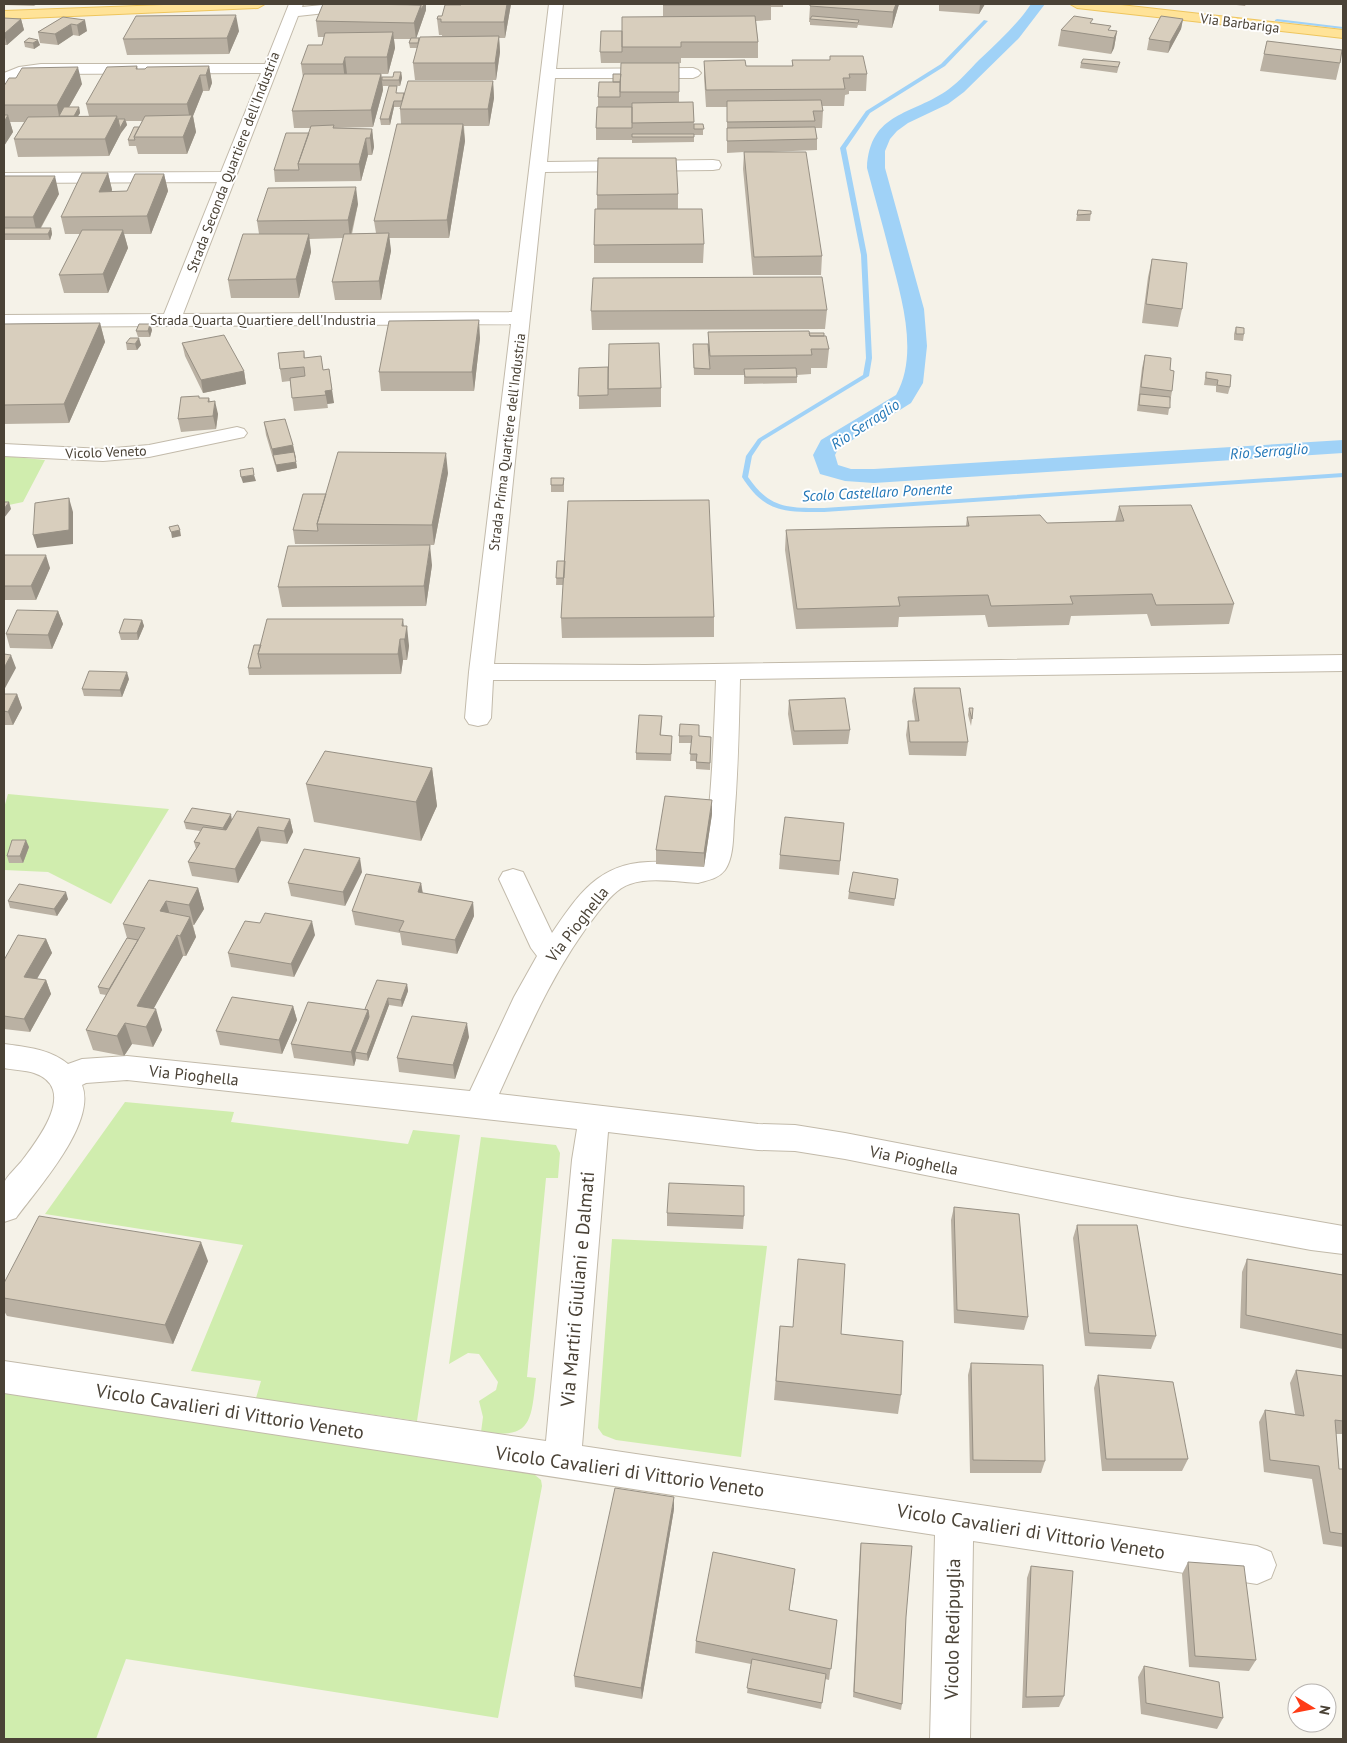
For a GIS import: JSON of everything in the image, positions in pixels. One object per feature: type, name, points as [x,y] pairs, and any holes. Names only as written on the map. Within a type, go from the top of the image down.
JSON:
[{"type":"main road","points":[[4,15],[258,4]]},
{"type":"main road","name":"Via Barbariga","points":[[1078,4],[1343,34]]},
{"type":"street","points":[[295,8],[371,4]]},
{"type":"street","name":"Strada Prima Quartiere dell'Industria","points":[[478,718],[481,672],[556,4]]},
{"type":"street","name":"Strada Seconda Quartiere dell'Industria","points":[[171,320],[295,8]]},
{"type":"street","points":[[4,78],[19,72],[41,69],[270,68]]},
{"type":"street","points":[[548,74],[693,73]]},
{"type":"street","points":[[538,167],[713,165]]},
{"type":"street","points":[[4,178],[228,177]]},
{"type":"street","name":"Strada Quarta Quartiere dell'Industria","points":[[4,321],[522,318]]},
{"type":"street","name":"Vicolo Veneto","points":[[4,450],[86,454],[128,453],[149,451],[237,433]]},
{"type":"street","points":[[481,672],[728,672],[1343,663]]},
{"type":"street","name":"Via Pioghella","points":[[481,1105],[484,1094],[529,995],[553,951],[601,890],[621,876],[639,872],[698,873],[708,871],[714,866],[718,848],[725,778],[728,672]]},
{"type":"street","points":[[513,879],[545,948],[553,951]]},
{"type":"street","points":[[4,1056],[31,1060],[51,1067],[65,1079],[69,1089],[70,1102],[64,1122],[50,1145],[4,1208]]},
{"type":"street","name":"Via Pioghella","points":[[65,1079],[82,1070],[127,1068],[481,1105],[758,1137],[795,1138],[845,1146],[1182,1212],[1311,1236],[1343,1240]]},
{"type":"street","name":"Via Martiri Giuliani e Dalmati","points":[[563,1460],[588,1160],[594,1118]]},
{"type":"street","name":"Vicolo Cavalieri di Vittorio Veneto","points":[[4,1377],[1257,1565]]},
{"type":"street","name":"Vicolo Redipuglia","points":[[950,1739],[954,1519]]},
{"type":"green space","points":[[4,456],[45,460],[23,502],[4,506]]},
{"type":"green space","points":[[8,794],[169,809],[111,904],[48,872],[4,870],[4,808]]},
{"type":"green space","points":[[125,1102],[234,1112],[231,1122],[408,1144],[413,1130],[460,1135],[417,1421],[256,1398],[261,1381],[191,1371],[243,1245],[45,1214]]},
{"type":"green space","points":[[481,1137],[556,1145],[560,1153],[558,1178],[546,1178],[527,1377],[536,1378],[530,1416],[526,1424],[519,1430],[498,1434],[481,1432],[483,1417],[479,1401],[496,1390],[498,1382],[479,1354],[468,1353],[449,1364]]},
{"type":"green space","points":[[612,1239],[767,1246],[741,1457],[616,1440],[603,1435],[598,1428]]},
{"type":"green space","points":[[4,1387],[529,1470],[541,1480],[542,1486],[498,1718],[126,1659],[96,1739],[4,1739]]},
{"type":"building","points":[[323,4],[421,5],[414,23],[316,21]]},
{"type":"building","points":[[395,4],[424,4],[421,10],[421,5]]},
{"type":"building","points":[[507,4],[504,22],[441,22],[441,19],[437,19],[438,16],[442,16],[445,5]]},
{"type":"building","points":[[663,4],[772,4],[663,5]]},
{"type":"building","points":[[810,4],[896,4],[893,12],[810,6]]},
{"type":"building","points":[[236,15],[227,38],[123,39],[136,16]]},
{"type":"building","points":[[755,16],[758,42],[681,42],[681,47],[622,47],[622,17]]},
{"type":"building","points":[[812,16],[859,20],[858,23],[810,19]]},
{"type":"building","points":[[1074,16],[1093,19],[1090,23],[1111,26],[1108,30],[1117,31],[1114,38],[1061,30]]},
{"type":"building","points":[[1161,16],[1183,19],[1170,42],[1149,39]]},
{"type":"building","points":[[63,17],[85,20],[77,25],[71,24],[55,34],[38,32]]},
{"type":"building","points":[[4,18],[21,19],[4,34]]},
{"type":"building","points":[[601,31],[622,31],[622,52],[600,52]]},
{"type":"building","points":[[393,32],[387,57],[345,57],[343,64],[301,64],[308,45],[322,45],[325,33]]},
{"type":"building","points":[[499,36],[495,63],[413,63],[420,37]]},
{"type":"building","points":[[29,38],[38,40],[33,43],[24,42]]},
{"type":"building","points":[[411,38],[419,38],[418,43],[409,43]]},
{"type":"building","points":[[1267,41],[1342,50],[1340,63],[1264,54]]},
{"type":"building","points":[[830,56],[863,56],[867,74],[849,74],[850,78],[843,78],[845,89],[706,90],[704,61],[745,60],[746,66],[793,66],[792,60],[830,60]]},
{"type":"building","points":[[1083,59],[1120,62],[1118,67],[1081,63]]},
{"type":"building","points":[[621,63],[679,63],[679,92],[620,92]]},
{"type":"building","points":[[137,66],[136,69],[145,69],[147,67],[209,66],[206,75],[200,75],[187,104],[86,104],[107,67]]},
{"type":"building","points":[[78,67],[57,105],[4,105],[4,86],[9,78],[16,78],[22,68]]},
{"type":"building","points":[[394,72],[401,72],[399,80],[382,80],[382,77],[393,77]]},
{"type":"building","points":[[304,74],[381,74],[371,110],[292,111]]},
{"type":"building","points":[[613,74],[621,74],[620,82],[613,82]]},
{"type":"building","points":[[408,81],[493,81],[488,109],[400,109]]},
{"type":"building","points":[[599,82],[620,82],[620,97],[598,97]]},
{"type":"building","points":[[389,86],[397,86],[396,93],[404,93],[402,101],[394,101],[389,119],[380,119]]},
{"type":"building","points":[[821,100],[823,111],[813,111],[815,121],[727,122],[727,101]]},
{"type":"building","points":[[693,102],[694,122],[632,123],[632,103]]},
{"type":"building","points":[[64,107],[79,107],[74,116],[59,116]]},
{"type":"building","points":[[597,107],[632,107],[632,128],[596,128]]},
{"type":"building","points":[[192,115],[183,137],[134,137],[145,116]]},
{"type":"building","points":[[117,116],[105,139],[14,139],[28,117]]},
{"type":"building","points":[[118,119],[125,119],[120,128]]},
{"type":"building","points":[[397,124],[463,124],[447,220],[374,221]]},
{"type":"building","points":[[694,124],[703,124],[704,129],[694,129]]},
{"type":"building","points":[[334,125],[333,128],[372,129],[370,138],[366,138],[359,164],[298,164],[311,126]]},
{"type":"building","points":[[134,127],[139,127],[134,137],[135,140],[128,140]]},
{"type":"building","points":[[815,127],[817,139],[727,141],[727,128]]},
{"type":"building","points":[[286,133],[309,133],[298,164],[299,170],[274,170]]},
{"type":"building","points":[[632,134],[694,134],[694,137],[632,137]]},
{"type":"building","points":[[744,152],[806,152],[822,256],[754,257]]},
{"type":"building","points":[[598,158],[676,158],[678,194],[597,195]]},
{"type":"building","points":[[82,173],[108,173],[99,192],[127,191],[135,174],[164,174],[147,216],[61,217]]},
{"type":"building","points":[[4,176],[55,176],[33,217],[4,217]]},
{"type":"building","points":[[356,187],[348,220],[257,221],[268,188]]},
{"type":"building","points":[[595,209],[702,209],[704,244],[594,245]]},
{"type":"building","points":[[1078,210],[1091,211],[1091,214],[1077,215]]},
{"type":"building","points":[[4,228],[51,228],[48,234],[4,234]]},
{"type":"building","points":[[82,230],[123,230],[103,274],[59,275]]},
{"type":"building","points":[[389,233],[379,281],[332,282],[344,234]]},
{"type":"building","points":[[243,234],[309,234],[296,279],[228,280]]},
{"type":"building","points":[[1152,259],[1187,263],[1182,309],[1146,304]]},
{"type":"building","points":[[822,277],[827,310],[591,311],[593,278]]},
{"type":"building","points":[[479,320],[472,372],[379,372],[389,321]]},
{"type":"building","points":[[100,323],[64,404],[4,405],[4,324]]},
{"type":"building","points":[[139,324],[150,324],[148,331],[136,331]]},
{"type":"building","points":[[1236,327],[1244,328],[1244,334],[1236,334]]},
{"type":"building","points":[[809,331],[810,336],[826,336],[829,349],[811,349],[812,355],[710,356],[708,332]]},
{"type":"building","points":[[809,333],[824,333],[824,336],[810,336]]},
{"type":"building","points":[[224,335],[244,371],[201,380],[182,343]]},
{"type":"building","points":[[130,338],[139,338],[135,344],[126,343]]},
{"type":"building","points":[[659,343],[661,388],[608,389],[609,344]]},
{"type":"building","points":[[693,344],[708,344],[710,369],[694,368]]},
{"type":"building","points":[[304,351],[304,358],[321,356],[323,370],[329,369],[332,390],[325,391],[326,395],[292,398],[290,378],[305,376],[304,367],[280,369],[278,353]]},
{"type":"building","points":[[1145,355],[1171,358],[1170,370],[1174,371],[1172,391],[1141,387]]},
{"type":"building","points":[[608,367],[608,395],[578,396],[579,368]]},
{"type":"building","points":[[796,368],[797,377],[745,377],[744,369]]},
{"type":"building","points":[[1206,372],[1231,375],[1230,387],[1217,385],[1218,380],[1206,378]]},
{"type":"building","points":[[1140,394],[1170,397],[1170,408],[1139,405]]},
{"type":"building","points":[[199,396],[199,398],[209,398],[208,402],[215,401],[213,416],[178,419],[181,397]]},
{"type":"building","points":[[285,419],[293,445],[272,449],[264,422]]},
{"type":"building","points":[[294,452],[296,462],[276,465],[273,455]]},
{"type":"building","points":[[338,452],[446,453],[432,525],[317,524]]},
{"type":"building","points":[[253,468],[254,475],[241,477],[240,470]]},
{"type":"building","points":[[551,478],[564,478],[563,485],[551,485]]},
{"type":"building","points":[[303,494],[326,494],[317,524],[318,531],[293,530]]},
{"type":"building","points":[[69,498],[69,530],[33,535],[35,503]]},
{"type":"building","points":[[709,500],[714,617],[561,618],[568,501]]},
{"type":"building","points":[[4,502],[9,502],[4,509]]},
{"type":"building","points":[[1191,505],[1234,604],[1156,605],[1152,594],[1070,596],[1073,604],[991,606],[988,595],[898,597],[900,606],[797,609],[786,530],[969,526],[967,517],[1040,515],[1047,523],[1124,521],[1119,506]]},
{"type":"building","points":[[178,525],[180,530],[171,532],[169,527]]},
{"type":"building","points":[[430,545],[424,586],[278,587],[288,546]]},
{"type":"building","points":[[4,555],[46,555],[31,586],[4,586]]},
{"type":"building","points":[[557,561],[565,561],[564,578],[556,578]]},
{"type":"building","points":[[17,610],[58,611],[48,635],[6,634]]},
{"type":"building","points":[[124,619],[142,620],[137,633],[119,633]]},
{"type":"building","points":[[267,619],[403,619],[402,626],[407,626],[405,639],[400,639],[398,654],[258,654]]},
{"type":"building","points":[[254,645],[261,645],[258,654],[261,668],[248,668]]},
{"type":"building","points":[[4,654],[11,655],[4,668]]},
{"type":"building","points":[[89,671],[127,672],[120,690],[82,689]]},
{"type":"building","points":[[914,688],[960,688],[968,742],[910,742],[908,721],[919,721]]},
{"type":"building","points":[[4,694],[17,694],[8,712],[4,711]]},
{"type":"building","points":[[845,698],[850,730],[794,731],[789,700]]},
{"type":"building","points":[[969,708],[973,708],[972,719]]},
{"type":"building","points":[[639,715],[662,716],[660,735],[672,736],[671,754],[636,753]]},
{"type":"building","points":[[680,724],[699,725],[699,736],[711,737],[710,763],[696,762],[697,754],[690,754],[692,736],[679,736]]},
{"type":"building","points":[[325,751],[432,768],[416,802],[306,784]]},
{"type":"building","points":[[665,796],[712,800],[704,853],[656,850]]},
{"type":"building","points":[[192,808],[231,814],[223,828],[184,822]]},
{"type":"building","points":[[237,811],[290,819],[284,831],[258,827],[235,869],[188,862],[200,843],[194,842],[203,827],[226,830]]},
{"type":"building","points":[[785,817],[844,823],[840,861],[780,855]]},
{"type":"building","points":[[12,840],[26,840],[20,856],[7,856]]},
{"type":"building","points":[[304,849],[360,858],[343,892],[288,883]]},
{"type":"building","points":[[853,872],[898,879],[895,899],[849,892]]},
{"type":"building","points":[[366,874],[421,883],[418,892],[473,902],[455,940],[399,931],[404,921],[352,911]]},
{"type":"building","points":[[149,880],[198,888],[189,905],[166,901],[160,911],[190,917],[180,936],[177,935],[137,1006],[156,1009],[146,1027],[125,1023],[117,1036],[86,1030],[145,928],[123,924]]},
{"type":"building","points":[[19,884],[66,892],[54,909],[8,901]]},
{"type":"building","points":[[265,913],[312,921],[291,964],[228,953],[245,921],[260,923]]},
{"type":"building","points":[[18,935],[46,939],[24,977],[46,980],[24,1019],[4,1016],[4,960]]},
{"type":"building","points":[[127,938],[138,940],[109,989],[98,987]]},
{"type":"building","points":[[377,980],[407,984],[401,1000],[388,998],[367,1054],[355,1052],[369,1017],[368,1010],[365,1009]]},
{"type":"building","points":[[232,997],[293,1006],[279,1040],[216,1031]]},
{"type":"building","points":[[308,1002],[368,1010],[351,1052],[291,1044]]},
{"type":"building","points":[[412,1016],[467,1023],[453,1065],[397,1058]]},
{"type":"building","points":[[669,1183],[744,1186],[744,1216],[667,1213]]},
{"type":"building","points":[[954,1207],[1019,1214],[1028,1317],[957,1310]]},
{"type":"building","points":[[39,1216],[201,1242],[165,1325],[4,1298],[4,1283]]},
{"type":"building","points":[[1077,1225],[1137,1225],[1156,1336],[1089,1333]]},
{"type":"building","points":[[798,1259],[845,1264],[841,1334],[903,1341],[901,1395],[776,1381],[780,1326],[793,1327]]},
{"type":"building","points":[[1247,1259],[1343,1275],[1343,1335],[1246,1315]]},
{"type":"building","points":[[971,1363],[1043,1365],[1045,1461],[973,1460]]},
{"type":"building","points":[[1296,1370],[1343,1376],[1343,1421],[1335,1420],[1339,1469],[1343,1469],[1343,1534],[1330,1532],[1319,1466],[1270,1460],[1265,1410],[1304,1416]]},
{"type":"building","points":[[1098,1375],[1173,1382],[1188,1459],[1106,1459]]},
{"type":"building","points":[[615,1488],[674,1497],[641,1688],[574,1676]]},
{"type":"building","points":[[861,1543],[912,1546],[906,1617],[902,1704],[854,1692]]},
{"type":"building","points":[[713,1552],[795,1569],[789,1610],[837,1620],[831,1669],[696,1641]]},
{"type":"building","points":[[1188,1562],[1244,1566],[1256,1660],[1195,1656]]},
{"type":"building","points":[[1031,1566],[1073,1571],[1064,1696],[1026,1697]]},
{"type":"building","points":[[752,1659],[826,1674],[822,1703],[747,1688]]},
{"type":"building","points":[[1144,1666],[1219,1682],[1223,1718],[1146,1703]]},
{"type":"waterway","name":"Rio Serraglio","points":[[1038,4],[1014,35],[959,89],[942,100],[902,120],[882,138],[877,151],[876,168],[914,309],[917,346],[913,383],[904,399],[829,445],[824,455],[828,469],[845,475],[874,476],[1343,447]]},
{"type":"waterway","points":[[1277,20],[1343,28]]},
{"type":"waterway","name":"Scolo Castellaro Ponente","points":[[986,21],[943,65],[868,112],[843,148],[864,255],[869,358],[866,376],[760,440],[749,456],[745,477],[753,488],[761,497],[778,507],[799,510],[824,510],[1343,475]]}]
